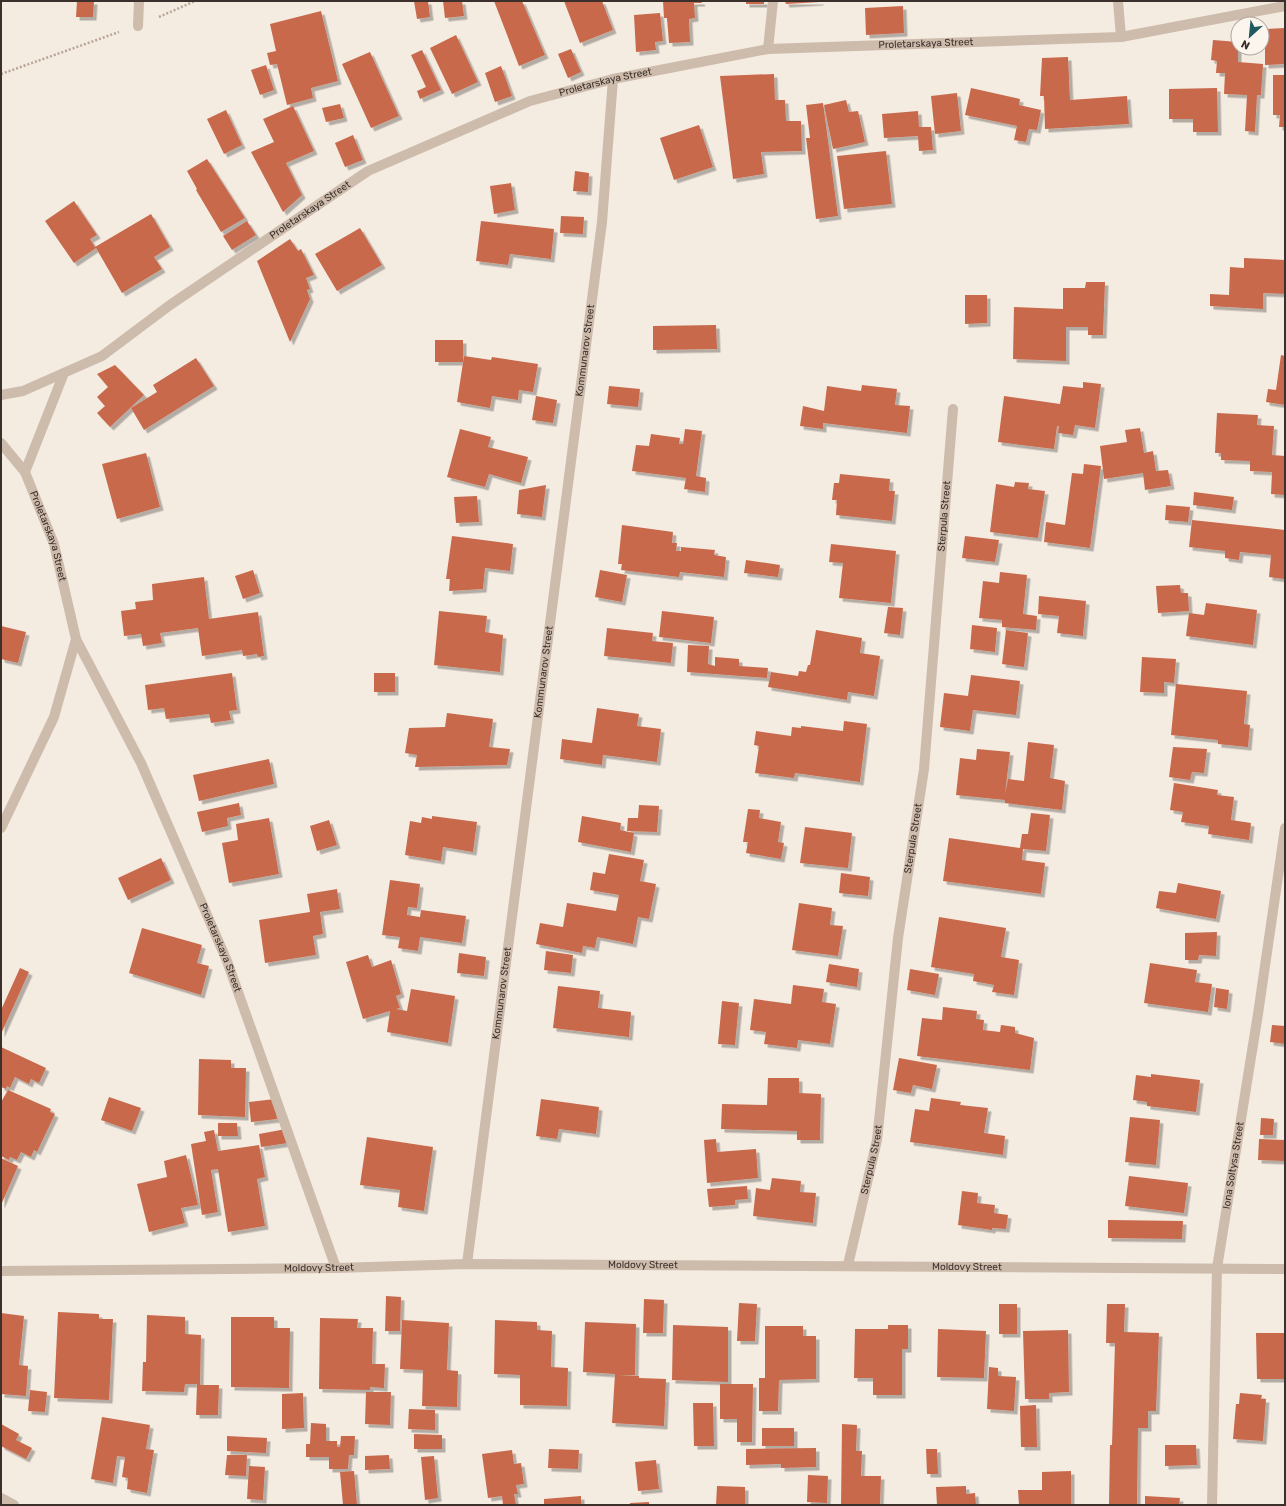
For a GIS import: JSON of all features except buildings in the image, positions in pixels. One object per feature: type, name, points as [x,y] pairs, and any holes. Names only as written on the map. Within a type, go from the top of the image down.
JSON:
[{"type":"street","points":[[138,26],[139,1]]},
{"type":"street","points":[[768,49],[773,1]]},
{"type":"street","points":[[1118,1],[1121,37]]},
{"type":"street","name":"Proletarskaya Street","points":[[1,395],[23,391],[102,356],[170,305],[368,171],[530,101],[614,79],[768,49],[1121,37],[1285,6]]},
{"type":"street","name":"Kommunarov Street","points":[[467,1264],[602,222],[614,79]]},
{"type":"street","points":[[25,472],[64,373]]},
{"type":"street","name":"Sterpula Street","points":[[848,1265],[876,1140],[898,938],[924,769],[953,409]]},
{"type":"street","name":"Proletarskaya Street","points":[[1,443],[25,472],[54,544],[76,639],[141,763],[228,961],[336,1268]]},
{"type":"street","name":"Proletarskaya Street","points":[[1,828],[54,717],[76,639]]},
{"type":"street","name":"Iona Soltysa Street","points":[[1212,1505],[1217,1268],[1258,1014],[1285,828]]},
{"type":"street","name":"Moldovy Street","points":[[1,1270],[336,1268],[467,1264],[848,1265],[1285,1269]]},
{"type":"street","points":[[1,1498],[14,1505]]},
{"type":"path","points":[[1,74],[138,26],[195,1]]}]
